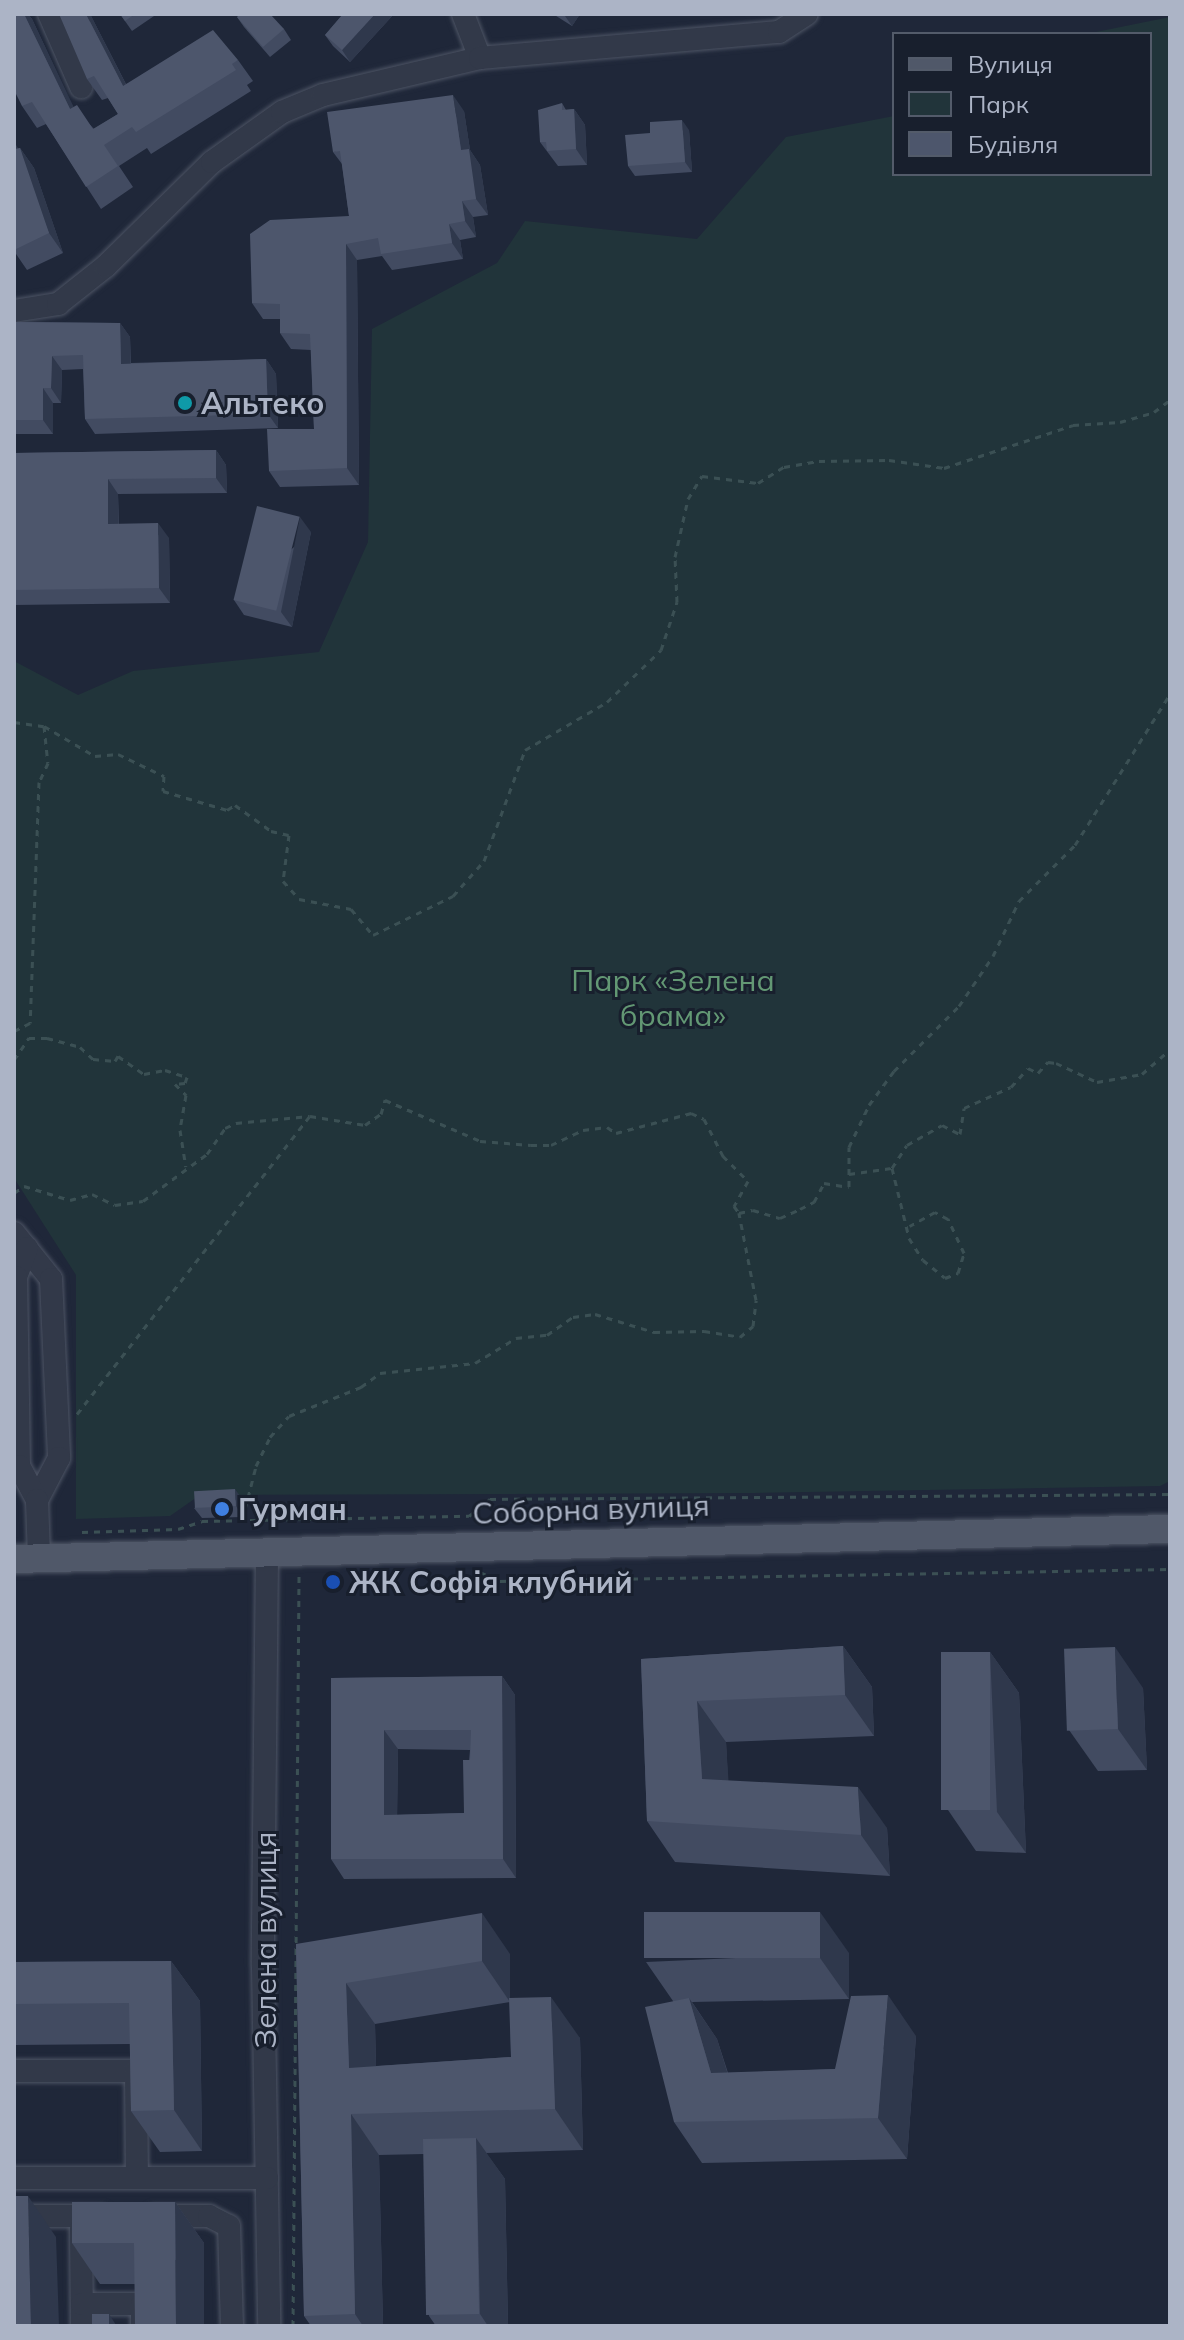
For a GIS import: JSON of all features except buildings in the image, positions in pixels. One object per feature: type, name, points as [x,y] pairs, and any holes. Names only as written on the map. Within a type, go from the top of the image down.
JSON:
[{"type":"main road","name":"Соборна вулиця","points":[[26,1558],[1170,1529]]},
{"type":"street","points":[[49,14],[81,87]]},
{"type":"street","points":[[463,14],[480,58]]},
{"type":"street","points":[[14,311],[58,304],[79,290],[212,162],[282,112],[370,80],[480,58],[779,32],[807,14]]},
{"type":"street","points":[[20,1241],[51,1279],[59,1458],[37,1500],[26,1558]]},
{"type":"street","points":[[20,1241],[16,1277],[19,1466],[37,1500]]},
{"type":"street","points":[[14,1500],[37,1500]]},
{"type":"street","name":"Зелена вулиця","points":[[267,1554],[269,2326]]},
{"type":"street","points":[[14,2071],[136,2071],[137,2178]]},
{"type":"street","points":[[14,2178],[267,2178]]},
{"type":"street","points":[[14,2216],[209,2216],[229,2226],[232,2326]]},
{"type":"street","points":[[81,2216],[82,2315],[142,2304],[142,2326]]},
{"type":"path","points":[[14,722],[44,726],[95,756],[118,754],[164,776],[163,791],[227,810],[235,805],[271,831],[289,835],[283,881],[299,899],[351,909],[373,935],[453,896],[484,861],[525,750],[607,702],[661,650],[677,602],[675,557],[688,499],[702,476],[758,483],[784,467],[819,461],[889,460],[944,468],[1073,425],[1142,416],[1170,400]]},
{"type":"path","points":[[739,1213],[753,1210],[780,1218],[814,1202],[824,1183],[849,1187],[849,1147],[869,1105],[894,1071],[959,1006],[993,956],[1019,901],[1075,845],[1170,694]]},
{"type":"path","points":[[14,1031],[30,1023],[39,782],[48,763],[44,726]]},
{"type":"path","points":[[14,1060],[29,1038],[47,1038],[80,1047],[93,1059],[115,1061],[118,1056],[144,1074],[165,1070],[187,1077],[185,1083],[175,1084],[186,1095],[180,1130],[186,1167]]},
{"type":"path","points":[[849,1174],[892,1168],[907,1145],[942,1125],[960,1134],[964,1108],[1011,1087],[1028,1068],[1038,1073],[1048,1062],[1056,1063],[1097,1082],[1142,1074],[1170,1050]]},
{"type":"path","points":[[14,1193],[24,1186],[70,1200],[92,1194],[115,1205],[143,1201],[207,1154],[225,1128],[236,1123],[310,1116],[365,1125],[381,1114],[385,1100],[480,1141],[531,1145],[551,1145],[583,1130],[607,1127],[616,1133],[691,1113],[704,1119],[723,1156],[748,1181],[734,1206],[739,1213],[756,1290],[753,1326],[740,1337],[704,1331],[654,1332],[584,1315],[573,1317],[547,1335],[516,1338],[475,1363],[380,1373],[361,1387],[289,1416],[270,1437],[256,1466],[242,1521]]},
{"type":"path","points":[[58,1439],[310,1116]]},
{"type":"path","points":[[892,1168],[910,1226],[909,1238],[923,1260],[945,1278],[958,1273],[964,1253],[948,1219],[935,1212],[910,1226]]},
{"type":"path","points":[[82,1532],[242,1521],[469,1516],[490,1499],[1170,1494]]},
{"type":"path","points":[[475,1569],[500,1581],[1170,1569]]},
{"type":"path","points":[[293,2326],[299,1575]]},
{"type":"green space","name":"Парк «Зелена брама»","points":[[1170,17],[1170,1481],[1160,1486],[754,1493],[200,1495],[170,1516],[76,1519],[76,1275],[14,1178],[14,661],[78,695],[133,671],[319,652],[368,542],[372,329],[497,263],[525,221],[697,239],[786,137],[892,116],[892,176],[1152,176],[1152,32],[1096,32]]},
{"type":"place","name":"Альтеко","points":[[185,403]]},
{"type":"place","name":"Гурман","points":[[222,1509]]},
{"type":"place","name":"ЖК Софія клубний","points":[[333,1582]]}]
